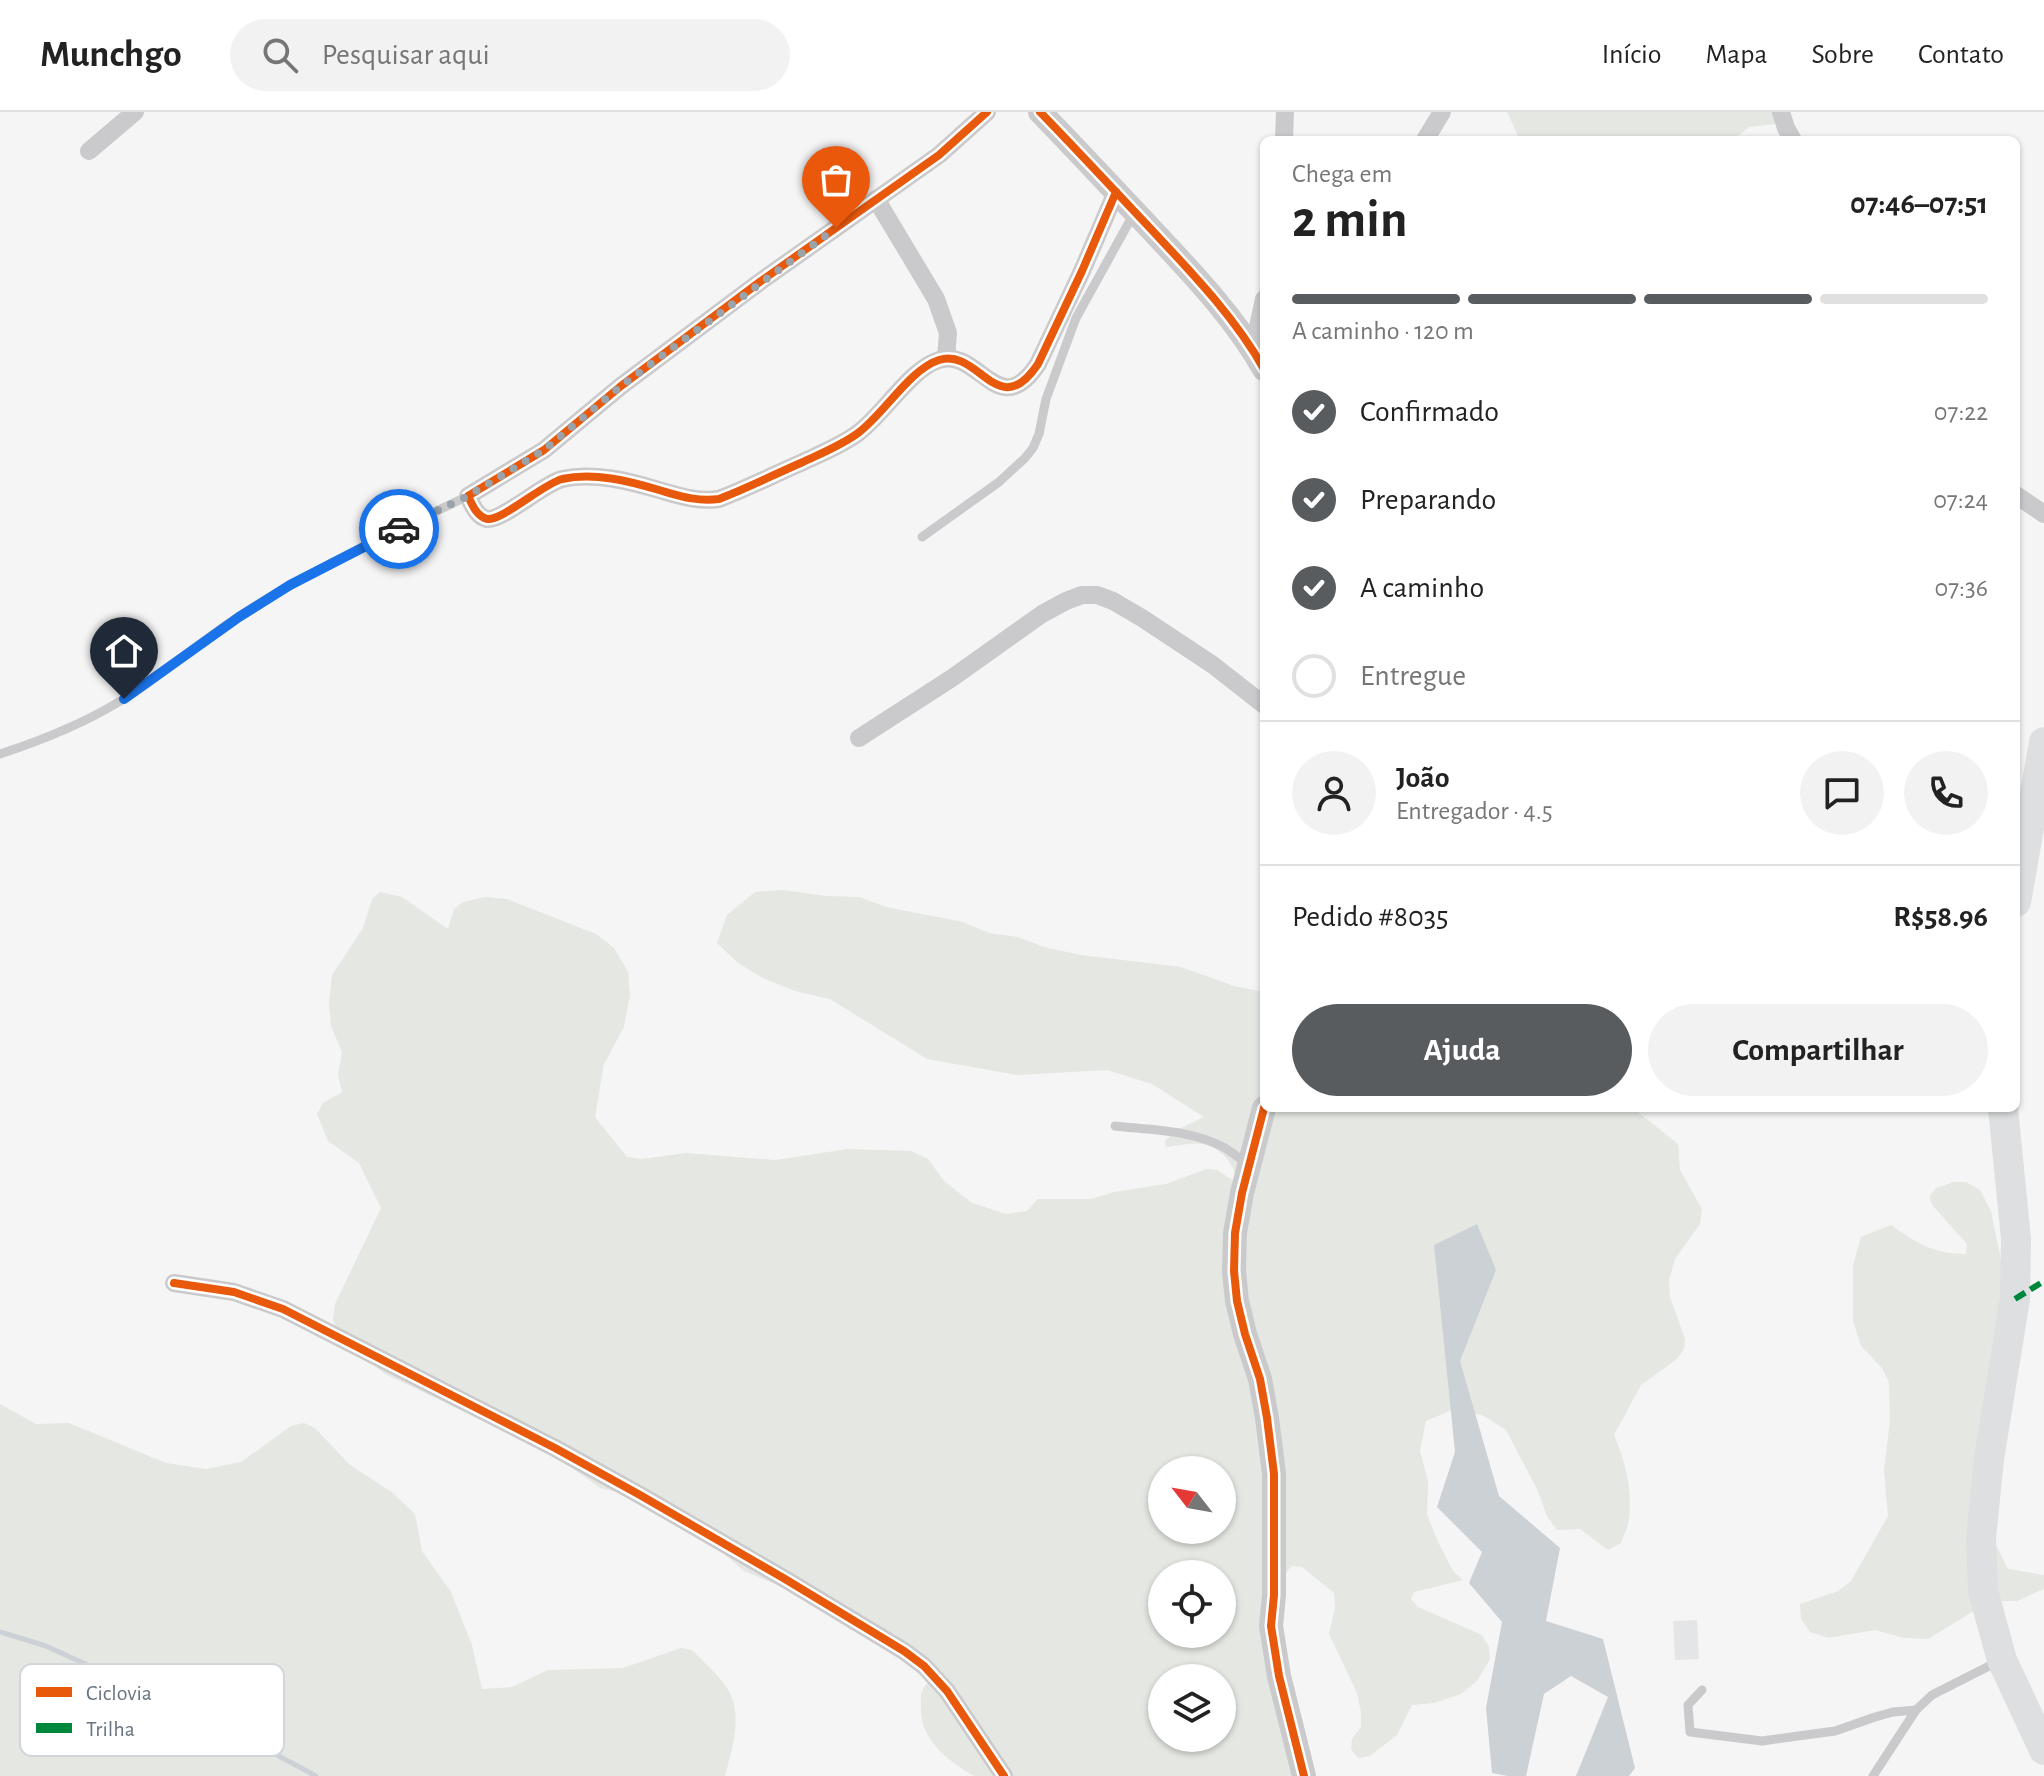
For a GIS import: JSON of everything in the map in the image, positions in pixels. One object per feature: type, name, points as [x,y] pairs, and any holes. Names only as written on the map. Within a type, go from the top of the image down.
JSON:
[{"type":"main road","points":[[2020,879],[2044,742]]},
{"type":"main road","points":[[2003,1112],[2016,1239],[2015,1299],[1989,1459],[1981,1538],[1983,1591],[2002,1660],[2044,1750]]},
{"type":"street","points":[[89,151],[135,112]]},
{"type":"street","points":[[987,112],[939,155],[761,281],[621,386],[544,450],[468,496],[478,514],[487,519],[498,517],[543,488],[561,480],[580,477],[619,480],[686,499],[719,499],[856,435],[910,380],[935,361],[946,358],[959,361],[998,385],[1007,388],[1017,386],[1028,378],[1043,353],[1116,192]]},
{"type":"street","points":[[1040,112],[1227,313],[1258,360]]},
{"type":"street","points":[[1284,136],[1285,112]]},
{"type":"street","points":[[1427,136],[1442,112]]},
{"type":"street","points":[[1781,112],[1791,136]]},
{"type":"street","points":[[876,199],[936,299],[948,333],[946,358]]},
{"type":"street","points":[[1258,360],[1260,340]]},
{"type":"street","points":[[2020,498],[2044,514]]},
{"type":"street","points":[[859,738],[952,678],[1042,614],[1082,595],[1097,595],[1113,601],[1142,618],[1213,665],[1260,702]]},
{"type":"street","points":[[1263,1112],[1235,1233],[1234,1271],[1237,1301],[1260,1379],[1274,1474],[1271,1626],[1279,1676],[1304,1776]]},
{"type":"street","points":[[174,1283],[234,1292],[283,1309],[555,1448],[772,1571],[924,1666],[947,1691],[1004,1776]]},
{"type":"lane","points":[[922,537],[999,482],[1033,448],[1046,399],[1076,318],[1134,212]]},
{"type":"lane","points":[[0,754],[78,725],[124,699],[239,617],[290,585],[468,496]]},
{"type":"lane","points":[[1115,1126],[1176,1132],[1199,1138],[1223,1147],[1249,1165]]},
{"type":"lane","points":[[1873,1776],[1916,1710],[1932,1695],[2002,1660]]},
{"type":"lane","points":[[1702,1690],[1688,1705],[1690,1732],[1762,1741],[1835,1731],[1893,1712],[1916,1710]]},
{"type":"shaded area","points":[[1507,112],[1782,112],[1775,124],[1749,127],[1738,136],[1518,136]]},
{"type":"shaded area","points":[[783,890],[859,897],[886,907],[963,922],[989,933],[1018,937],[1044,947],[1081,955],[1181,967],[1234,986],[1260,991],[1260,1112],[1639,1112],[1678,1144],[1680,1170],[1702,1209],[1700,1224],[1675,1259],[1669,1280],[1670,1297],[1685,1339],[1684,1349],[1677,1359],[1641,1385],[1614,1435],[1625,1465],[1630,1498],[1628,1522],[1621,1543],[1608,1550],[1580,1529],[1557,1530],[1547,1516],[1537,1489],[1506,1430],[1482,1415],[1452,1410],[1426,1421],[1420,1451],[1428,1482],[1427,1515],[1453,1571],[1463,1580],[1414,1592],[1411,1599],[1418,1607],[1482,1635],[1489,1647],[1490,1659],[1477,1681],[1461,1694],[1434,1703],[1412,1705],[1397,1735],[1370,1756],[1358,1758],[1351,1749],[1352,1739],[1361,1727],[1357,1693],[1329,1634],[1335,1608],[1334,1593],[1302,1567],[1292,1566],[1287,1571],[1267,1627],[1304,1776],[974,1776],[938,1749],[926,1731],[922,1720],[922,1693],[936,1676],[810,1599],[744,1571],[666,1504],[600,1488],[553,1454],[385,1374],[352,1348],[333,1320],[335,1304],[381,1208],[359,1163],[328,1141],[317,1114],[323,1103],[342,1092],[338,1075],[342,1052],[331,1026],[329,1003],[332,975],[363,928],[372,899],[380,892],[402,897],[448,929],[454,909],[463,902],[485,897],[507,899],[596,934],[614,948],[628,972],[630,995],[624,1027],[604,1064],[595,1117],[627,1157],[642,1159],[686,1153],[775,1160],[848,1149],[911,1151],[928,1159],[944,1181],[972,1203],[1006,1214],[1027,1211],[1038,1199],[1091,1199],[1166,1184],[1206,1169],[1217,1170],[1237,1183],[1229,1162],[1213,1147],[1192,1144],[1166,1147],[1165,1141],[1177,1130],[1204,1117],[1152,1084],[1107,1070],[1017,1075],[927,1059],[830,999],[795,991],[763,978],[738,963],[717,943],[727,915],[755,892]]},
{"type":"shaded area","points":[[1966,1182],[1980,1190],[1991,1211],[2004,1275],[1985,1523],[2008,1569],[2044,1575],[2044,1589],[2017,1601],[1990,1601],[1928,1639],[1905,1638],[1875,1630],[1828,1638],[1810,1632],[1801,1619],[1800,1604],[1838,1591],[1851,1581],[1888,1516],[1884,1470],[1890,1420],[1889,1382],[1882,1368],[1861,1346],[1853,1321],[1853,1265],[1861,1237],[1891,1225],[1926,1246],[1966,1254],[1967,1244],[1933,1206],[1929,1197],[1936,1188]]},
{"type":"shaded area","points":[[1477,1224],[1496,1270],[1460,1361],[1499,1496],[1560,1548],[1546,1621],[1603,1639],[1635,1768],[1629,1776],[1576,1776],[1608,1697],[1571,1676],[1544,1694],[1526,1776],[1492,1773],[1486,1708],[1502,1622],[1469,1583],[1482,1552],[1437,1507],[1455,1452],[1434,1245]]},
{"type":"shaded area","points":[[0,1404],[36,1424],[69,1423],[166,1463],[206,1469],[241,1462],[291,1426],[304,1423],[315,1428],[350,1465],[393,1493],[415,1514],[422,1551],[451,1592],[472,1645],[482,1689],[512,1687],[548,1670],[623,1668],[681,1648],[692,1650],[727,1688],[736,1720],[725,1776],[0,1776]]},
{"type":"shaded area","points":[[1697,1620],[1699,1659],[1675,1660],[1673,1621]]},
{"type":"waterway","points":[[0,1632],[46,1646],[85,1664]]},
{"type":"waterway","points":[[279,1756],[316,1776]]},
{"type":"marked path","points":[[2015,1299],[2044,1281]]},
{"type":"cycle path","points":[[987,112],[939,155],[761,281],[621,386],[544,450],[468,496],[477,513],[487,519],[494,518],[554,482],[586,476],[611,478],[689,498],[719,499],[852,437],[868,425],[907,382],[939,360],[953,359],[966,364],[1000,386],[1011,387],[1024,381],[1038,364],[1116,192]]},
{"type":"cycle path","points":[[1040,112],[1211,295],[1260,363]]},
{"type":"cycle path","points":[[1263,1112],[1242,1193],[1235,1233],[1234,1271],[1237,1301],[1260,1379],[1267,1418],[1274,1474],[1271,1626],[1279,1676],[1304,1776]]},
{"type":"cycle path","points":[[174,1283],[234,1292],[283,1309],[555,1448],[785,1579],[924,1666],[947,1691],[1004,1776]]},
{"type":"way so far","points":[[399,529],[468,496],[544,450],[621,386],[836,228]]},
{"type":"route","points":[[124,699],[239,617],[290,585],[399,529]]}]
